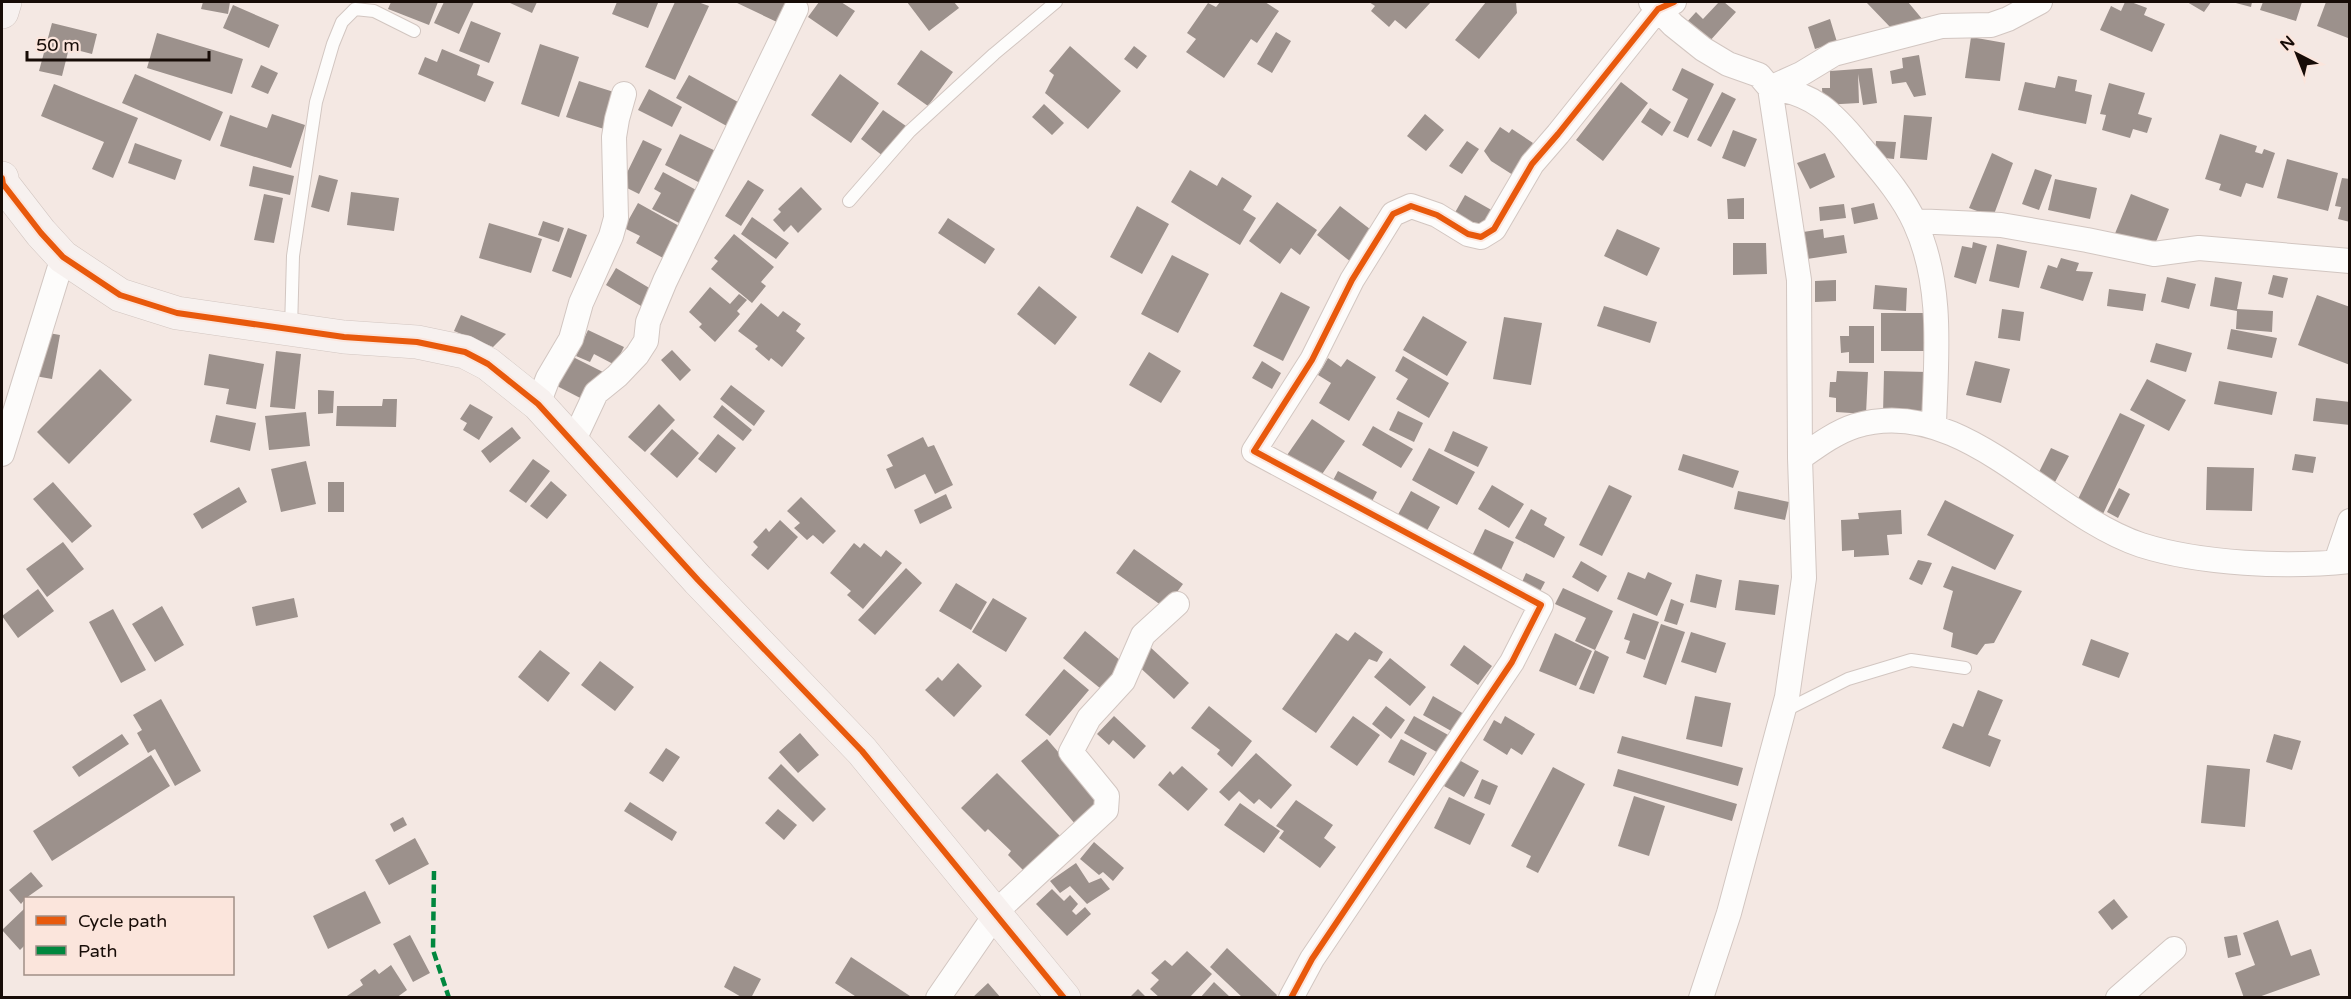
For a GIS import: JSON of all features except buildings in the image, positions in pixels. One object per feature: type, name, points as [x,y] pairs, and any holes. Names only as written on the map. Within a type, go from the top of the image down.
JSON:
[{"type":"street","points":[[2,12],[5,2]]},
{"type":"street","points":[[1770,88],[1802,74],[1833,54],[1942,26],[1990,25],[2008,19],[2040,2]]},
{"type":"street","points":[[1292,998],[1312,959],[1512,662],[1541,605],[1254,451],[1312,360],[1352,280],[1393,214],[1411,206],[1437,215],[1468,234],[1481,237],[1494,229],[1532,164],[1661,4],[1673,25],[1703,49],[1728,64],[1759,75],[1770,88],[1799,280],[1800,458],[1804,578],[1787,697],[1729,913],[1701,998]]},
{"type":"street","points":[[573,442],[596,393],[617,376],[646,342],[648,322],[665,281],[796,9]]},
{"type":"street","points":[[1770,88],[1788,89],[1811,99],[1837,118],[1883,174],[1914,221],[1928,256],[1936,302],[1934,425]]},
{"type":"street","points":[[538,404],[548,378],[571,339],[581,303],[611,236],[616,218],[614,137],[624,94]]},
{"type":"street","points":[[2,182],[41,233],[63,256],[120,295],[177,313],[344,337],[417,342],[465,352],[488,364],[538,404],[698,580],[862,751],[1064,998]]},
{"type":"street","points":[[1914,221],[2001,225],[2154,254],[2199,248],[2349,261]]},
{"type":"street","points":[[2,454],[63,256]]},
{"type":"street","points":[[1800,458],[1823,442],[1855,426],[1878,421],[1907,421],[1934,425],[1965,438],[2082,517],[2141,544],[2208,560],[2319,564],[2343,562],[2349,521]]},
{"type":"street","points":[[938,998],[1000,908],[1106,810],[1107,796],[1071,752],[1089,718],[1123,681],[1143,635],[1177,604]]},
{"type":"street","points":[[2118,998],[2174,949]]},
{"type":"lane","points":[[849,201],[910,131],[994,54],[1056,2]]},
{"type":"lane","points":[[291,330],[294,256],[316,102],[342,22],[354,9],[374,11],[414,31]]},
{"type":"lane","points":[[1783,712],[1848,679],[1911,660],[1965,668]]},
{"type":"marked path","points":[[434,871],[433,950],[449,998]]},
{"type":"cycle path","points":[[1291,998],[1312,959],[1512,662],[1541,605],[1254,451],[1312,360],[1352,280],[1393,214],[1411,206],[1437,215],[1468,234],[1481,237],[1494,229],[1532,164],[1658,9],[1674,2]]},
{"type":"cycle path","points":[[2,178],[3,184],[63,257],[120,295],[177,313],[344,337],[417,342],[465,352],[488,364],[538,404],[698,580],[862,751],[1064,998]]}]
